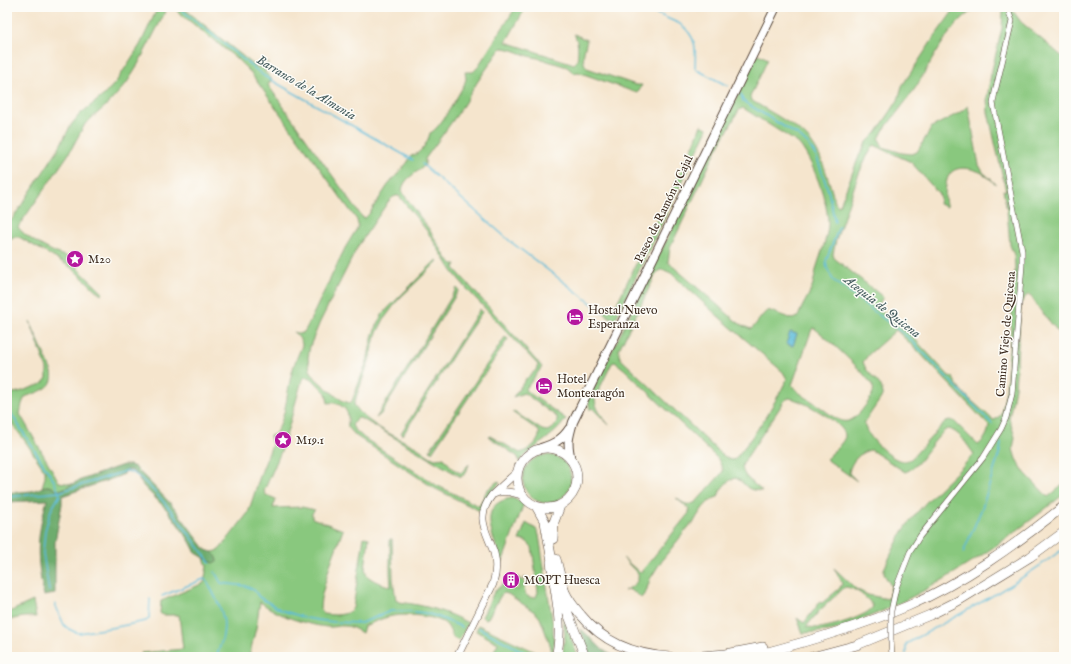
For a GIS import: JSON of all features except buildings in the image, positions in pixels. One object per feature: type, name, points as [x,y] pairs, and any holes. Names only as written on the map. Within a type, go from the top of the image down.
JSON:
[{"type":"highway","points":[[556,657],[559,643],[559,626],[550,522],[560,506],[570,496],[577,482],[577,475],[575,467],[567,455],[555,449],[541,448],[533,451],[526,456],[521,463],[517,480],[519,488],[526,500],[536,506],[543,508],[560,506]]},
{"type":"highway","points":[[536,506],[550,522]]},
{"type":"highway","points":[[689,657],[753,650],[835,629],[905,605],[938,590],[983,565],[1036,528],[1064,506]]},
{"type":"highway","points":[[812,657],[857,644],[930,615],[958,602],[1030,557],[1064,532]]},
{"type":"highway","points":[[553,561],[559,592],[585,657]]},
{"type":"highway","points":[[553,561],[565,592],[572,605],[590,626],[614,643],[629,650],[670,657]]},
{"type":"highway","points":[[749,657],[835,633],[880,617],[915,602],[983,565]]},
{"type":"main road","name":"Paseo de Ramón y Cajal","points":[[573,422],[776,7]]},
{"type":"main road","points":[[541,448],[556,443],[564,436],[573,422]]},
{"type":"main road","points":[[571,460],[568,439],[573,422]]},
{"type":"street","name":"Camino Viejo de Quicena","points":[[892,657],[890,640],[891,611],[896,588],[910,552],[920,536],[983,458],[1006,418],[1012,394],[1022,251],[994,103],[995,92],[1012,21],[1007,7]]},
{"type":"street","points":[[457,657],[494,578],[495,560],[483,523],[486,505],[492,495],[518,471]]},
{"type":"street","points":[[492,495],[505,492],[523,496]]},
{"type":"green space","points":[[158,7],[168,7],[135,70],[126,84],[108,104],[85,124],[68,155],[18,227],[33,241],[48,249],[70,258],[83,259],[78,263],[78,269],[103,293],[101,295],[72,268],[19,237],[13,237],[10,240],[7,250],[7,224],[13,218],[57,151],[71,125],[80,114],[104,95],[116,82],[140,45]]},
{"type":"green space","points":[[172,7],[182,7],[255,66],[260,67],[268,62],[265,72],[272,79],[268,85],[362,217],[365,218],[411,156],[418,153],[424,147],[430,133],[444,119],[464,85],[466,79],[465,72],[473,72],[477,68],[516,7],[526,7],[506,42],[574,64],[577,61],[578,50],[577,41],[574,34],[587,40],[583,58],[587,68],[636,85],[642,85],[637,93],[578,72],[574,73],[567,67],[510,49],[501,48],[459,112],[425,159],[425,165],[407,179],[403,187],[402,192],[429,229],[447,259],[453,264],[456,264],[454,268],[542,367],[525,390],[566,419],[556,431],[519,462],[518,457],[489,437],[490,436],[520,453],[534,445],[538,439],[539,431],[512,412],[513,411],[542,430],[547,431],[555,426],[557,417],[524,393],[513,397],[526,379],[536,370],[538,365],[452,271],[427,231],[399,196],[394,197],[388,202],[358,246],[320,322],[310,346],[308,358],[310,370],[316,379],[343,401],[350,403],[367,361],[373,334],[382,315],[436,260],[438,261],[398,300],[384,319],[375,337],[369,361],[354,405],[375,425],[416,447],[432,458],[444,458],[451,467],[458,472],[461,473],[469,464],[466,473],[461,477],[364,420],[359,418],[356,419],[352,425],[354,429],[364,438],[436,485],[479,506],[487,490],[498,481],[500,483],[485,499],[480,511],[434,488],[356,436],[348,427],[346,410],[337,404],[328,403],[326,393],[311,378],[305,377],[302,380],[283,447],[264,491],[266,495],[276,499],[273,508],[302,507],[315,510],[312,513],[312,518],[343,530],[330,565],[321,598],[320,608],[323,614],[343,614],[347,613],[353,608],[364,537],[369,538],[365,568],[367,576],[375,581],[391,587],[390,539],[392,539],[393,579],[396,600],[399,602],[435,609],[468,623],[459,641],[453,638],[445,623],[424,616],[408,615],[388,617],[364,626],[362,633],[347,626],[327,627],[309,624],[283,615],[260,602],[249,657],[143,657],[141,653],[183,649],[179,615],[162,615],[160,613],[161,601],[204,583],[207,566],[204,558],[213,563],[217,557],[212,552],[220,549],[248,513],[272,445],[270,436],[275,434],[285,410],[291,377],[302,345],[294,332],[300,334],[304,332],[345,248],[358,226],[357,220],[250,72],[236,58]]},
{"type":"green space","points":[[956,7],[980,7],[960,21],[951,31],[916,87],[883,131],[879,139],[883,147],[902,153],[912,154],[917,152],[932,127],[959,113],[968,106],[979,165],[983,172],[996,184],[980,172],[963,168],[958,169],[947,178],[945,199],[947,207],[939,204],[939,194],[911,162],[874,145],[858,176],[836,240],[833,254],[834,258],[883,297],[879,304],[882,312],[910,334],[949,376],[953,377],[959,388],[970,399],[992,419],[994,420],[998,418],[1001,414],[1006,391],[1015,267],[1014,255],[1010,245],[1007,210],[1003,190],[1006,191],[988,112],[987,98],[1002,28],[1003,12],[1001,9],[996,7],[1010,7],[1021,22],[1064,58],[1064,339],[1040,310],[1030,295],[1027,295],[1021,303],[1015,388],[1009,418],[1015,437],[1013,449],[1016,459],[1025,473],[1048,497],[1064,484],[1064,494],[994,547],[946,578],[920,592],[843,628],[830,631],[803,633],[797,618],[804,623],[819,602],[822,603],[839,589],[842,584],[834,568],[856,589],[868,595],[888,599],[891,586],[884,574],[884,569],[903,532],[918,511],[974,454],[959,435],[947,429],[936,439],[916,465],[905,472],[871,450],[863,452],[851,465],[849,473],[857,481],[826,459],[845,438],[843,430],[821,412],[795,399],[789,398],[785,400],[743,463],[742,467],[745,475],[762,491],[749,489],[736,478],[727,483],[720,491],[718,497],[714,498],[703,508],[693,524],[691,524],[662,560],[650,579],[646,592],[641,598],[628,589],[624,591],[638,580],[638,574],[623,558],[639,572],[642,571],[689,513],[689,509],[676,498],[687,504],[696,502],[723,470],[718,459],[615,362],[612,363],[595,398],[598,409],[609,425],[592,408],[590,410],[588,400],[758,54],[768,59],[750,97],[751,100],[792,125],[811,142],[823,163],[835,202],[838,206],[840,205],[859,156],[866,143],[876,133],[891,111],[898,100],[902,86]],"holes":[[[743,108],[798,143],[809,159],[819,182],[828,216],[824,246],[813,284],[798,317],[792,319],[768,310],[751,329],[736,321],[668,262],[670,248],[715,153],[739,110]],[[660,270],[671,273],[783,372],[787,379],[776,400],[750,440],[735,459],[728,459],[719,452],[620,357],[620,347],[656,274]],[[814,328],[820,332],[846,356],[864,374],[873,387],[873,392],[870,399],[852,419],[842,421],[836,418],[800,393],[792,385],[812,329]],[[896,330],[989,426],[988,432],[978,445],[954,421],[946,421],[911,459],[905,461],[894,458],[874,441],[864,423],[883,393],[881,386],[866,369],[863,362],[869,354]],[[845,587],[849,587],[860,594],[873,606],[865,614],[832,626],[819,628],[806,627],[820,610]]]},
{"type":"green space","points":[[701,125],[707,128],[707,131],[615,320],[606,315],[604,311],[612,310],[617,303],[694,144]]},
{"type":"green space","points":[[457,288],[459,290],[381,414],[376,418]]},
{"type":"green space","points":[[480,309],[482,312],[403,435],[401,433]]},
{"type":"green space","points":[[30,321],[52,372],[52,378],[51,382],[44,389],[25,397],[20,414],[59,482],[73,484],[60,490],[56,490],[49,486],[42,487],[45,471],[7,417],[7,394],[19,392],[42,384],[47,378],[47,369]]},
{"type":"green space","points":[[505,337],[508,339],[432,452],[430,450]]},
{"type":"green space","points":[[547,455],[556,457],[564,462],[569,470],[571,479],[569,488],[564,496],[556,501],[547,503],[538,501],[530,496],[525,488],[523,479],[525,470],[530,462],[538,457]]},
{"type":"green space","points":[[123,465],[135,467],[173,506],[206,550],[212,552],[217,557],[217,561],[213,563],[196,553],[177,523],[167,510],[144,487],[139,480],[139,476],[131,470],[126,470],[124,474],[117,477],[62,496],[62,504],[55,542],[55,594],[44,596],[38,548],[43,513],[47,500],[7,502],[7,493],[32,491],[46,486],[52,487],[56,490],[61,490],[78,481]]},
{"type":"green space","points":[[512,498],[524,503],[502,563],[492,534],[490,515],[493,507],[500,502]]},
{"type":"green space","points":[[526,523],[536,529],[539,535],[553,626],[554,645],[552,657],[491,657],[498,643],[476,631],[478,625],[542,655],[550,652],[551,647],[540,618],[536,613],[508,594],[504,593],[501,595],[488,618],[485,619],[482,617],[494,592],[507,580],[512,583],[511,586],[518,590],[519,587],[513,583],[517,577],[523,581],[525,577],[524,589],[526,595],[528,597],[536,597],[538,592],[532,547],[526,541],[519,540]]},
{"type":"green space","points":[[33,601],[36,617],[7,621],[7,613]]},
{"type":"green space","points":[[563,617],[578,657],[562,657],[565,634]]},
{"type":"green space","points":[[580,628],[603,650],[615,657],[590,657]]},
{"type":"water","points":[[790,332],[797,334],[793,346],[786,344]]},
{"type":"waterway","name":"Barranco de la Almunia","points":[[178,7],[264,76],[413,160]]},
{"type":"waterway","name":"Acequia de Quicena","points":[[642,7],[680,24],[686,29],[694,43],[695,68],[728,86]]},
{"type":"waterway","name":"Acequia de Quicena","points":[[741,94],[743,101],[799,136],[809,145],[817,158],[828,190],[835,222]]},
{"type":"waterway","name":"Barranco de la Almunia","points":[[422,164],[511,242],[603,312]]},
{"type":"waterway","name":"Acequia de Quicena","points":[[839,227],[826,261],[827,268],[833,280],[909,338],[992,424]]},
{"type":"waterway","points":[[7,407],[54,481],[60,495],[51,510],[45,531],[43,553],[49,591]]},
{"type":"waterway","name":"Acequia de Quicena","points":[[963,553],[982,508],[1000,451],[1001,442]]},
{"type":"waterway","points":[[7,497],[59,492],[126,471],[135,474],[158,496],[183,526],[210,563]]},
{"type":"waterway","points":[[906,654],[906,644],[1007,587],[1064,548]]},
{"type":"waterway","points":[[215,572],[221,583],[246,586],[254,590],[259,597],[281,610],[306,618],[334,622],[361,623],[391,611],[408,611],[436,616],[462,627]]},
{"type":"waterway","points":[[162,596],[204,579],[207,581],[221,610],[224,626],[221,645],[216,657]]},
{"type":"waterway","points":[[55,604],[64,625],[79,633],[146,621],[149,618],[150,599]]},
{"type":"waterway","points":[[479,628],[533,657]]},
{"type":"place","name":"M20","points":[[75,259]]},
{"type":"place","name":"Hostal Nuevo Esperanza","points":[[575,317]]},
{"type":"place","name":"Hotel Montearagón","points":[[544,386]]},
{"type":"place","name":"M19.1","points":[[283,440]]},
{"type":"place","name":"MOPT Huesca","points":[[511,580]]}]
